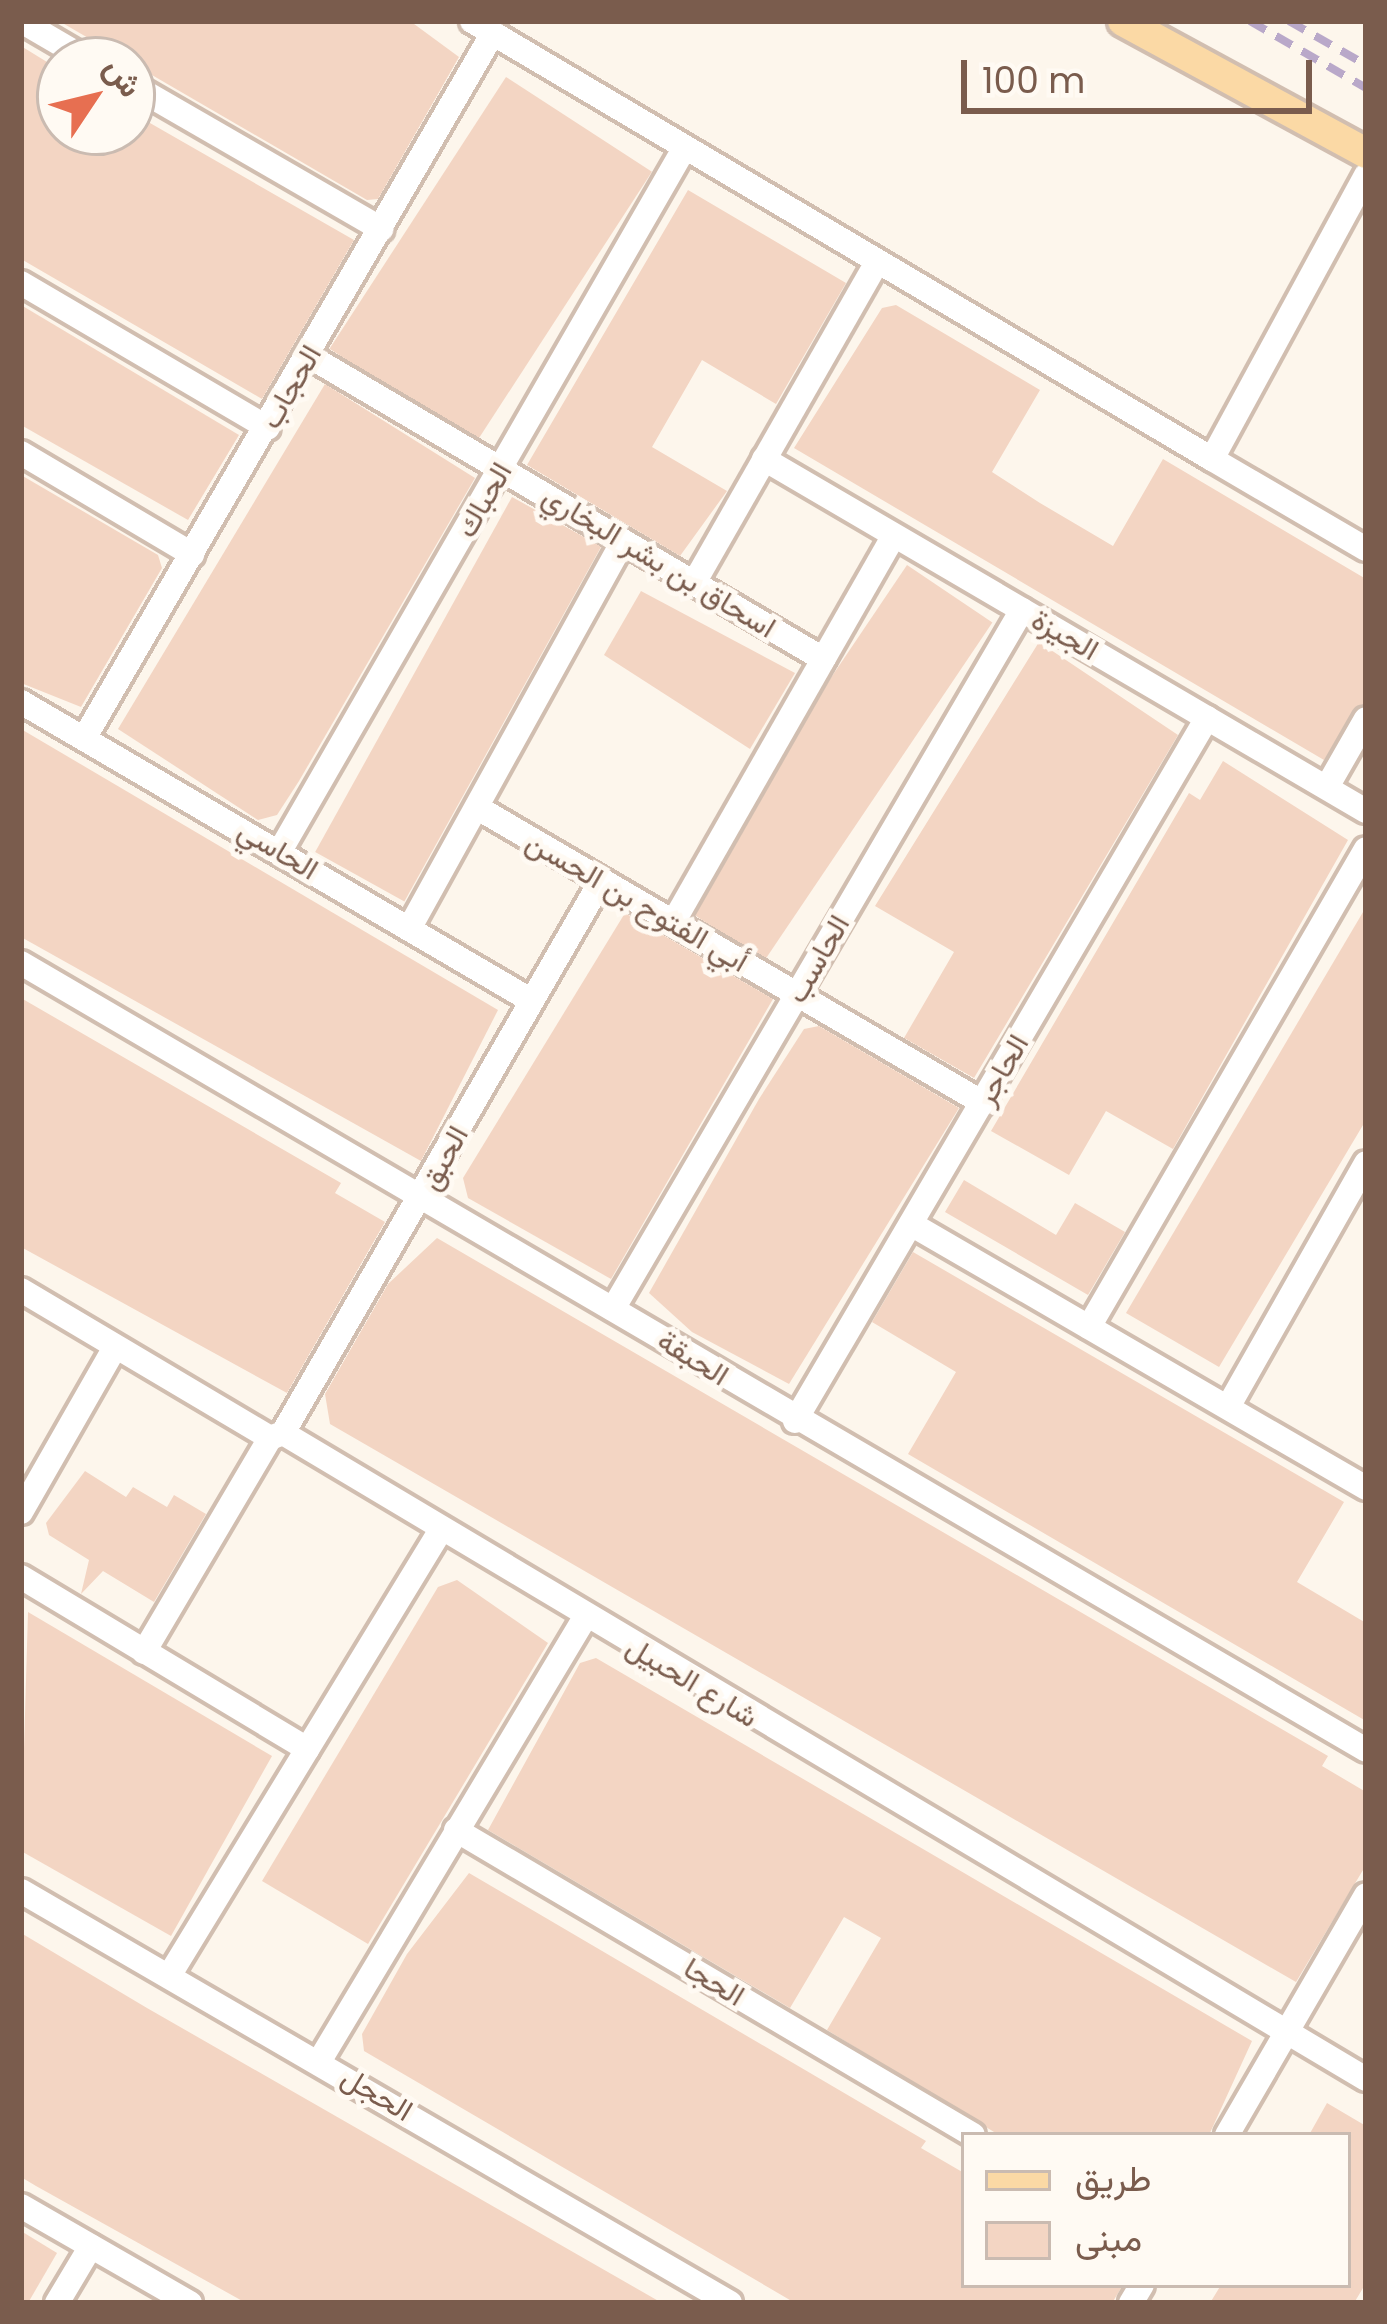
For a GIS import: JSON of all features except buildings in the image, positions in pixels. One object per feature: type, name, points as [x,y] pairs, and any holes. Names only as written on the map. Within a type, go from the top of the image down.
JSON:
[{"type":"main road","points":[[1123,21],[1366,153]]},
{"type":"street","points":[[482,27],[1366,549]]},
{"type":"street","name":"الحجاب","points":[[85,737],[381,229],[482,27]]},
{"type":"street","points":[[156,99],[381,229]]},
{"type":"street","name":"الحباك","points":[[280,851],[685,148]]},
{"type":"street","points":[[1212,459],[1366,175]]},
{"type":"street","points":[[694,583],[877,262]]},
{"type":"street","points":[[21,283],[268,428]]},
{"type":"street","name":"اسحاق بن بشر البخاري","points":[[309,356],[823,659]]},
{"type":"street","points":[[21,453],[192,554]]},
{"type":"street","name":"الجيزة","points":[[764,459],[1366,812]]},
{"type":"street","points":[[674,921],[894,536]]},
{"type":"street","points":[[409,929],[623,541]]},
{"type":"street","name":"الحاسب","points":[[613,1309],[1022,610]]},
{"type":"street","name":"الحاسي","points":[[21,703],[532,1000]]},
{"type":"street","name":"الحاجر","points":[[795,1421],[1207,718]]},
{"type":"street","points":[[1327,787],[1366,719]]},
{"type":"street","name":"أبي الفتوح بن الحسن","points":[[478,808],[983,1103]]},
{"type":"street","points":[[1089,1327],[1366,849]]},
{"type":"street","name":"الحبق","points":[[144,1652],[421,1198],[601,880]]},
{"type":"street","name":"الحبقة","points":[[21,963],[613,1309],[795,1421],[1366,1750]]},
{"type":"street","points":[[1228,1407],[1366,1163]]},
{"type":"street","points":[[911,1224],[1366,1488]]},
{"type":"street","name":"شارع الحبيل","points":[[21,1291],[276,1436],[1366,2079]]},
{"type":"street","points":[[21,1512],[115,1347]]},
{"type":"street","points":[[169,1976],[439,1533]]},
{"type":"street","points":[[21,1577],[307,1749]]},
{"type":"street","points":[[320,2060],[584,1618]]},
{"type":"street","name":"الحجا","points":[[456,1829],[968,2132]]},
{"type":"street","name":"الحجل","points":[[21,1891],[320,2060],[730,2303]]},
{"type":"street","points":[[1229,2132],[1366,1895]]},
{"type":"street","points":[[21,2206],[190,2303]]},
{"type":"street","points":[[57,2303],[91,2246]]},
{"type":"railway","points":[[1250,21],[1366,88]]},
{"type":"railway","points":[[1289,21],[1366,65]]}]
